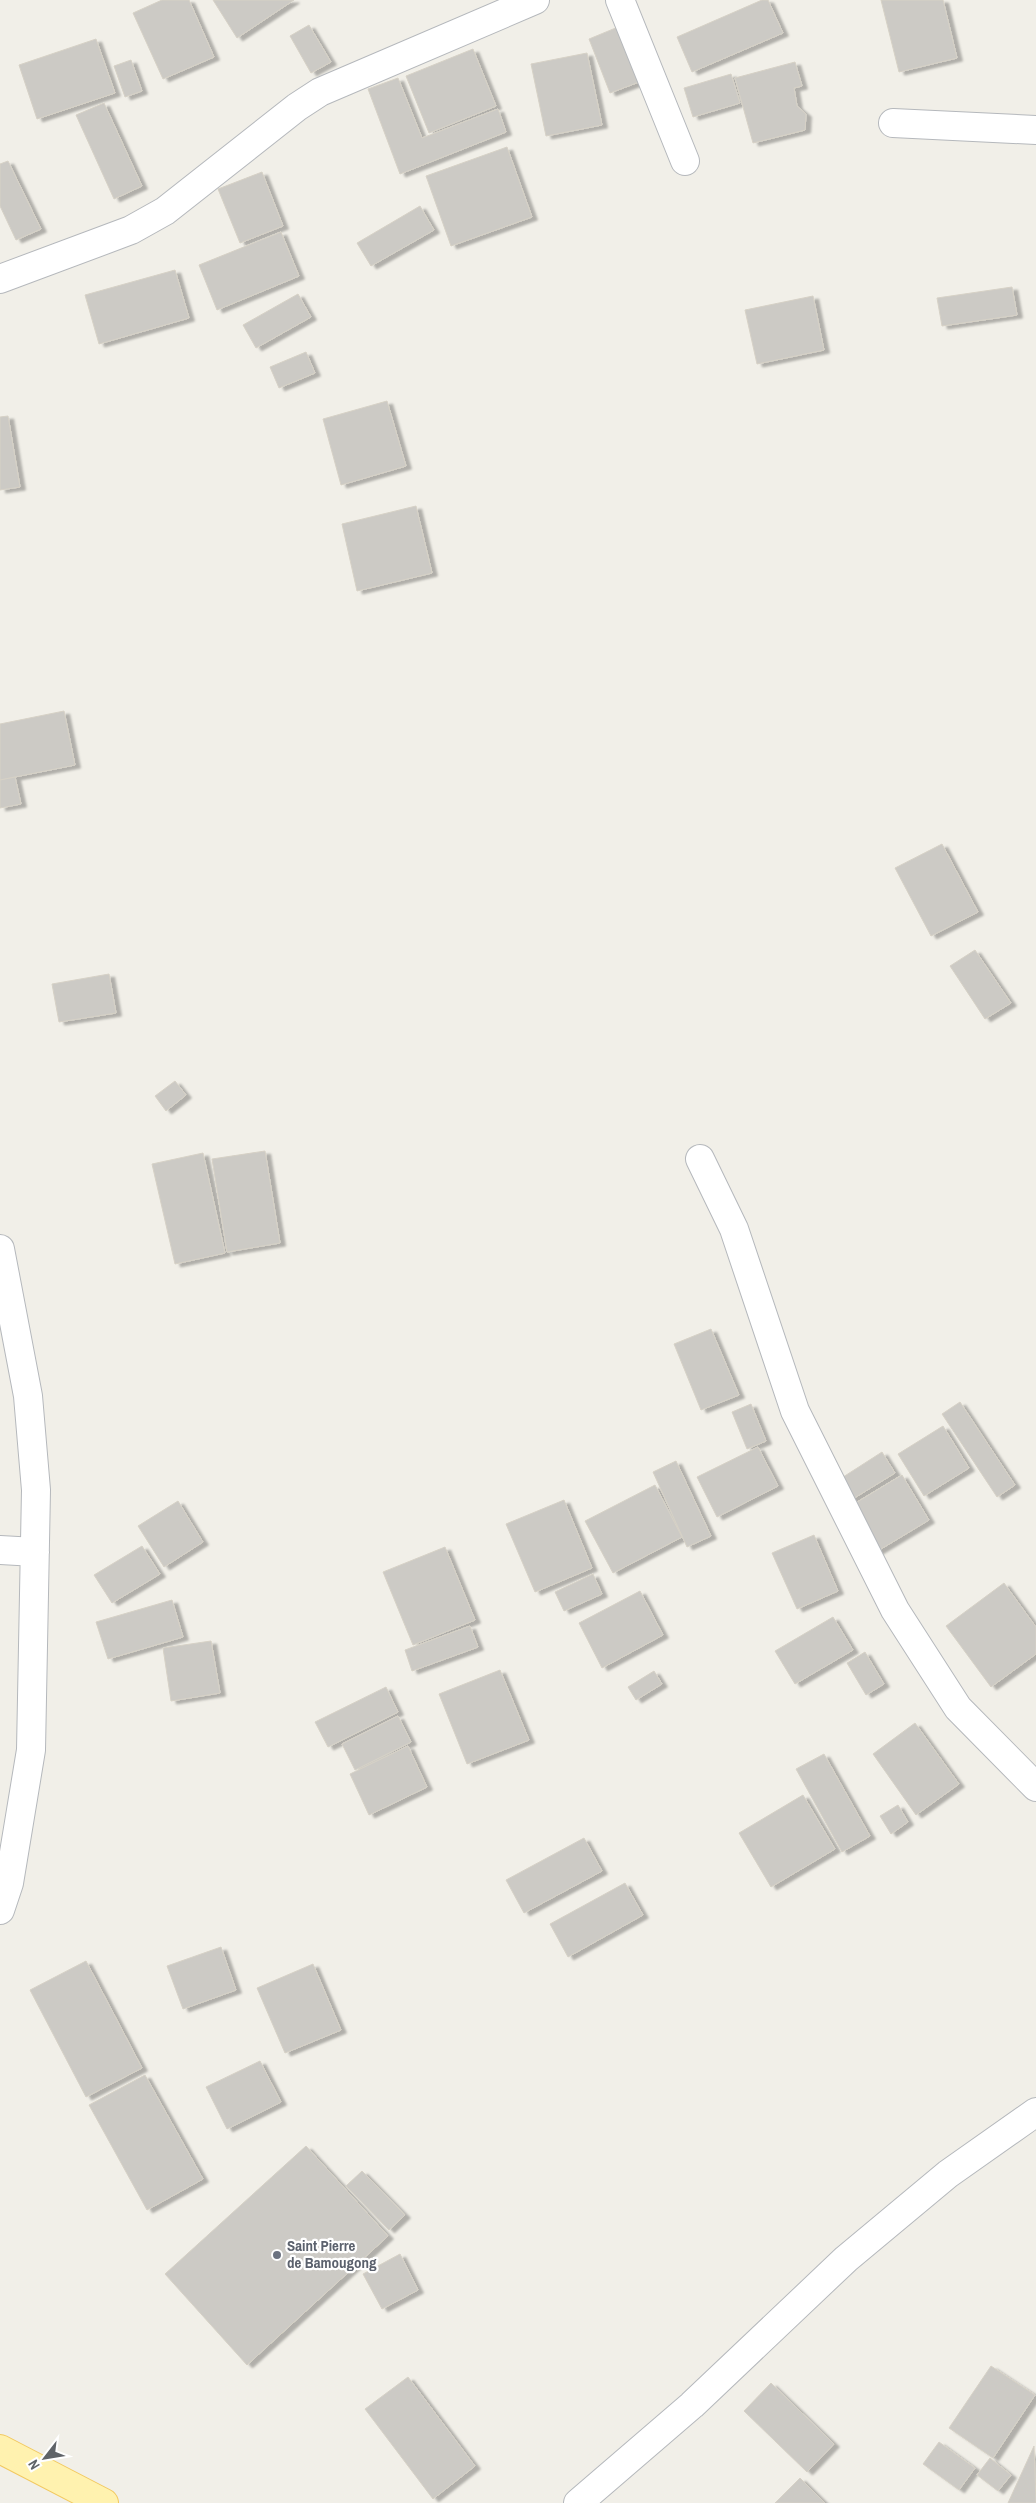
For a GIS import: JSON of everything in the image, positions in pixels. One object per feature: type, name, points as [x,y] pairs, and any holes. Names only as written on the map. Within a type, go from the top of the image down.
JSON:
[{"type":"main road","points":[[0,2449],[104,2503]]},
{"type":"street","points":[[0,279],[130,230],[164,211],[297,107],[320,92],[535,0]]},
{"type":"street","points":[[620,0],[685,161]]},
{"type":"street","points":[[893,123],[1036,130]]},
{"type":"street","points":[[700,1159],[734,1229],[795,1411],[895,1610],[958,1708],[1036,1787]]},
{"type":"street","points":[[0,1249],[28,1396],[36,1490],[31,1750],[9,1883],[0,1910]]},
{"type":"street","points":[[0,1550],[35,1552]]},
{"type":"street","points":[[578,2503],[692,2405],[846,2259],[948,2174],[1036,2112]]},
{"type":"building","points":[[162,0],[189,0],[214,57],[163,79],[133,13]]},
{"type":"building","points":[[213,0],[294,0],[237,38]]},
{"type":"building","points":[[762,0],[768,0],[783,33],[692,72],[677,37]]},
{"type":"building","points":[[881,0],[943,0],[957,58],[899,72]]},
{"type":"building","points":[[309,25],[331,62],[311,73],[290,36]]},
{"type":"building","points":[[618,27],[639,82],[610,93],[589,39]]},
{"type":"building","points":[[96,39],[115,93],[37,119],[19,65]]},
{"type":"building","points":[[473,49],[496,106],[429,133],[406,76]]},
{"type":"building","points":[[587,53],[602,125],[546,136],[531,64]]},
{"type":"building","points":[[131,60],[142,91],[125,97],[114,66]]},
{"type":"building","points":[[795,62],[802,86],[794,88],[797,106],[806,114],[805,130],[753,143],[735,78]]},
{"type":"building","points":[[731,74],[740,103],[693,117],[684,88]]},
{"type":"building","points":[[398,78],[422,138],[498,109],[506,132],[400,174],[368,89]]},
{"type":"building","points":[[104,103],[142,186],[114,199],[76,115]]},
{"type":"building","points":[[507,147],[532,217],[451,246],[426,176]]},
{"type":"building","points":[[8,161],[41,229],[16,240],[0,206],[0,164]]},
{"type":"building","points":[[262,172],[283,226],[240,243],[218,189]]},
{"type":"building","points":[[420,206],[434,230],[371,266],[357,243]]},
{"type":"building","points":[[281,232],[299,276],[217,310],[199,265]]},
{"type":"building","points":[[175,270],[189,318],[99,344],[85,295]]},
{"type":"building","points":[[1012,287],[1017,315],[942,326],[937,298]]},
{"type":"building","points":[[298,294],[311,317],[256,348],[243,325]]},
{"type":"building","points":[[813,296],[824,350],[757,364],[745,310]]},
{"type":"building","points":[[306,352],[315,373],[279,388],[270,367]]},
{"type":"building","points":[[387,401],[406,466],[341,485],[323,419]]},
{"type":"building","points":[[8,416],[20,487],[0,490],[0,417]]},
{"type":"building","points":[[416,506],[432,573],[357,591],[342,524]]},
{"type":"building","points":[[64,711],[75,765],[0,780],[0,724]]},
{"type":"building","points":[[15,777],[21,804],[0,808],[0,780]]},
{"type":"building","points":[[942,844],[978,912],[931,936],[895,868]]},
{"type":"building","points":[[975,950],[1011,1003],[985,1019],[950,966]]},
{"type":"building","points":[[109,974],[116,1013],[59,1022],[52,984]]},
{"type":"building","points":[[175,1081],[186,1095],[166,1111],[155,1096]]},
{"type":"building","points":[[265,1151],[280,1243],[227,1252],[212,1159]]},
{"type":"building","points":[[203,1153],[225,1253],[175,1264],[152,1164]]},
{"type":"building","points":[[711,1329],[739,1395],[701,1410],[674,1344]]},
{"type":"building","points":[[960,1402],[1015,1485],[997,1497],[942,1414]]},
{"type":"building","points":[[751,1404],[766,1441],[747,1449],[732,1412]]},
{"type":"building","points":[[943,1426],[969,1468],[924,1496],[898,1454]]},
{"type":"building","points":[[758,1447],[778,1486],[717,1517],[697,1477]]},
{"type":"building","points":[[882,1452],[895,1473],[838,1508],[826,1488]]},
{"type":"building","points":[[676,1461],[711,1536],[687,1547],[653,1472]]},
{"type":"building","points":[[902,1475],[929,1520],[866,1558],[839,1513]]},
{"type":"building","points":[[655,1485],[682,1537],[613,1573],[585,1521]]},
{"type":"building","points":[[564,1500],[592,1568],[535,1592],[506,1524]]},
{"type":"building","points":[[178,1501],[203,1542],[164,1567],[138,1526]]},
{"type":"building","points":[[814,1535],[838,1591],[797,1609],[772,1553]]},
{"type":"building","points":[[142,1546],[160,1574],[112,1603],[94,1575]]},
{"type":"building","points":[[445,1547],[475,1620],[413,1645],[383,1572]]},
{"type":"building","points":[[593,1574],[602,1594],[564,1611],[555,1592]]},
{"type":"building","points":[[1004,1583],[1036,1627],[1036,1654],[991,1687],[946,1626]]},
{"type":"building","points":[[640,1591],[663,1635],[602,1668],[579,1623]]},
{"type":"building","points":[[172,1600],[183,1637],[108,1659],[96,1622]]},
{"type":"building","points":[[833,1617],[853,1650],[795,1684],[775,1651]]},
{"type":"building","points":[[470,1626],[478,1647],[412,1671],[405,1650]]},
{"type":"building","points":[[211,1641],[220,1693],[171,1701],[163,1648]]},
{"type":"building","points":[[865,1652],[884,1684],[866,1695],[847,1663]]},
{"type":"building","points":[[500,1670],[529,1740],[467,1764],[439,1694]]},
{"type":"building","points":[[654,1671],[662,1684],[636,1700],[628,1687]]},
{"type":"building","points":[[386,1687],[398,1712],[328,1747],[315,1722]]},
{"type":"building","points":[[398,1716],[411,1742],[355,1770],[342,1744]]},
{"type":"building","points":[[915,1723],[959,1784],[916,1815],[873,1754]]},
{"type":"building","points":[[408,1746],[427,1787],[369,1815],[350,1774]]},
{"type":"building","points":[[824,1754],[870,1836],[842,1852],[796,1769]]},
{"type":"building","points":[[803,1795],[835,1849],[771,1887],[739,1833]]},
{"type":"building","points":[[898,1805],[908,1822],[891,1834],[880,1816]]},
{"type":"building","points":[[584,1838],[602,1871],[524,1913],[506,1880]]},
{"type":"building","points":[[625,1883],[643,1915],[568,1957],[550,1924]]},
{"type":"building","points":[[221,1947],[236,1990],[183,2009],[167,1966]]},
{"type":"building","points":[[86,1961],[142,2068],[86,2097],[30,1990]]},
{"type":"building","points":[[313,1964],[341,2030],[285,2053],[257,1988]]},
{"type":"building","points":[[260,2061],[281,2102],[227,2129],[206,2087]]},
{"type":"building","points":[[145,2075],[203,2179],[147,2210],[89,2105]]},
{"type":"building","name":"Saint Pierre de Bamougong","points":[[306,2146],[388,2236],[247,2365],[165,2274]]},
{"type":"building","points":[[362,2171],[405,2215],[389,2230],[346,2186]]},
{"type":"building","points":[[400,2254],[418,2290],[382,2309],[363,2274]]},
{"type":"building","points":[[991,2366],[1035,2395],[993,2458],[949,2428]]},
{"type":"building","points":[[408,2377],[475,2466],[433,2499],[365,2409]]},
{"type":"building","points":[[771,2383],[834,2444],[807,2472],[744,2411]]},
{"type":"building","points":[[939,2442],[975,2468],[959,2490],[923,2464]]},
{"type":"building","points":[[1034,2446],[1036,2503],[1008,2503]]},
{"type":"building","points":[[990,2458],[1011,2475],[998,2491],[977,2475]]},
{"type":"building","points":[[800,2478],[825,2503],[775,2503]]},
{"type":"place","name":"Saint Pierre de Bamougong","points":[[277,2255]]}]
